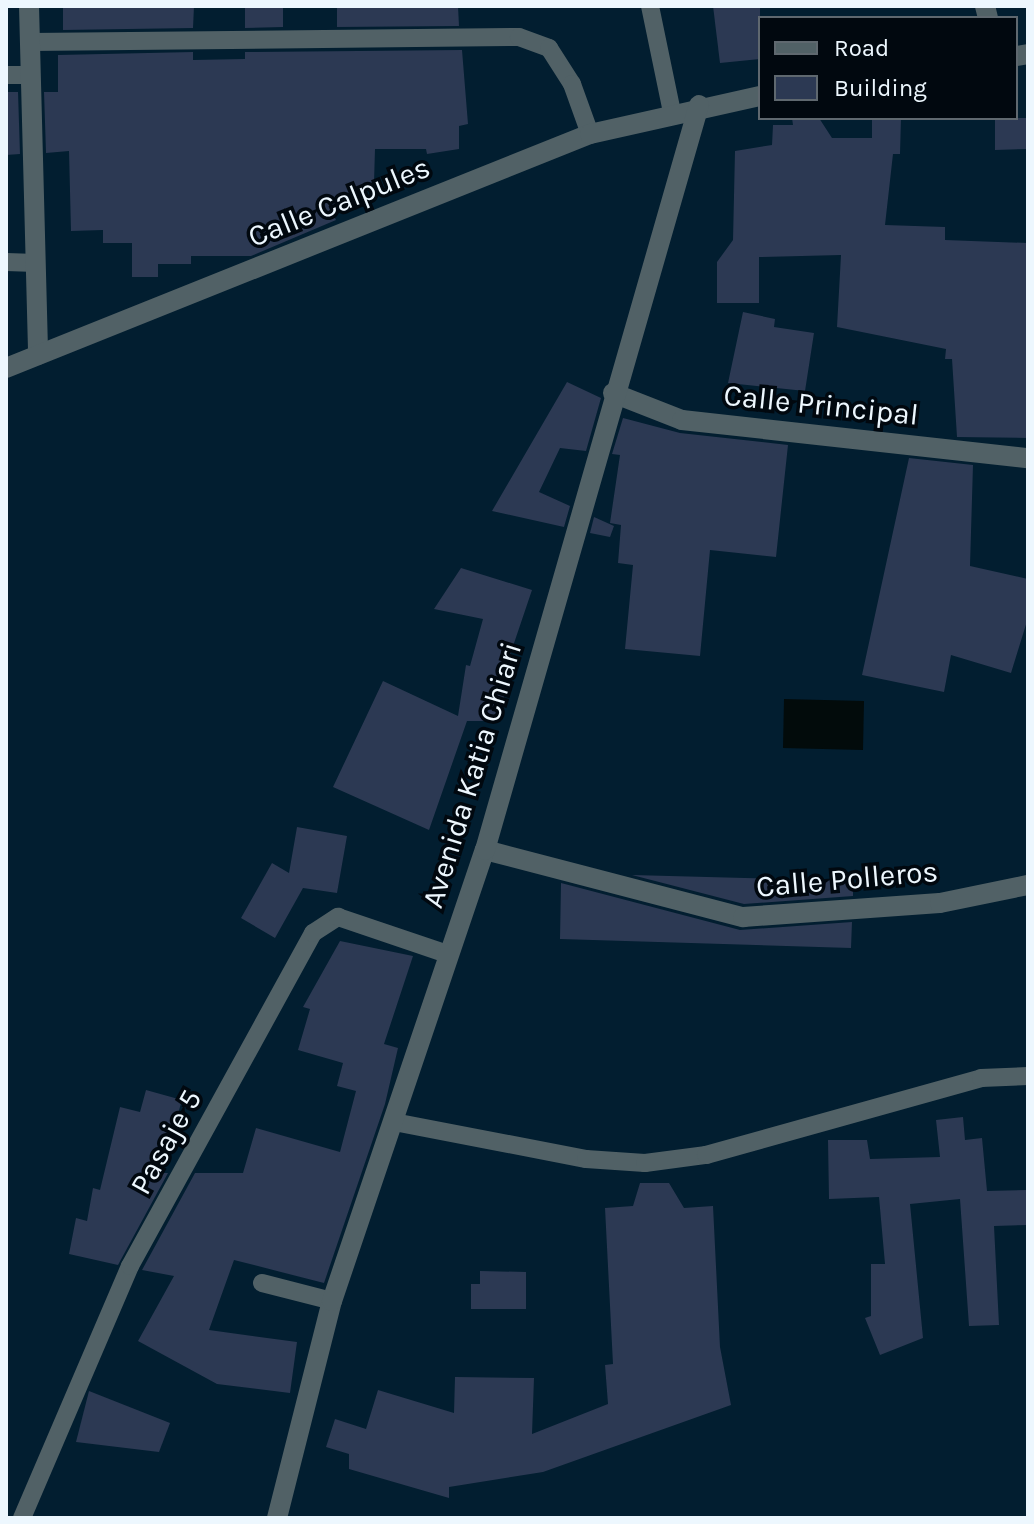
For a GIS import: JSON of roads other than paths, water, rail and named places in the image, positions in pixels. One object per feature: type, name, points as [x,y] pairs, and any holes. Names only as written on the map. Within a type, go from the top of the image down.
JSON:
[{"type":"street","points":[[29,6],[38,355]]},
{"type":"street","points":[[699,105],[758,96]]},
{"type":"street","name":"Calle Calpules","points":[[6,368],[590,134],[699,105]]},
{"type":"street","name":"Avenida Katia Chiari","points":[[277,1518],[332,1301],[394,1122],[447,954],[485,850],[613,393],[699,105]]},
{"type":"street","name":"Calle Principal","points":[[613,393],[682,420],[1028,458]]},
{"type":"street","name":"Calle Polleros","points":[[485,850],[743,917],[940,903],[1028,885]]},
{"type":"lane","points":[[650,6],[672,112]]},
{"type":"lane","points":[[30,42],[519,37],[549,48],[572,84],[590,134]]},
{"type":"lane","points":[[6,75],[31,75]]},
{"type":"lane","points":[[6,262],[36,263]]},
{"type":"lane","name":"Pasaje 5","points":[[22,1518],[130,1266],[313,933],[338,917],[447,954]]},
{"type":"lane","points":[[394,1122],[586,1159],[645,1163],[706,1155],[981,1078],[1028,1076]]},
{"type":"lane","points":[[262,1283],[332,1301]]}]
